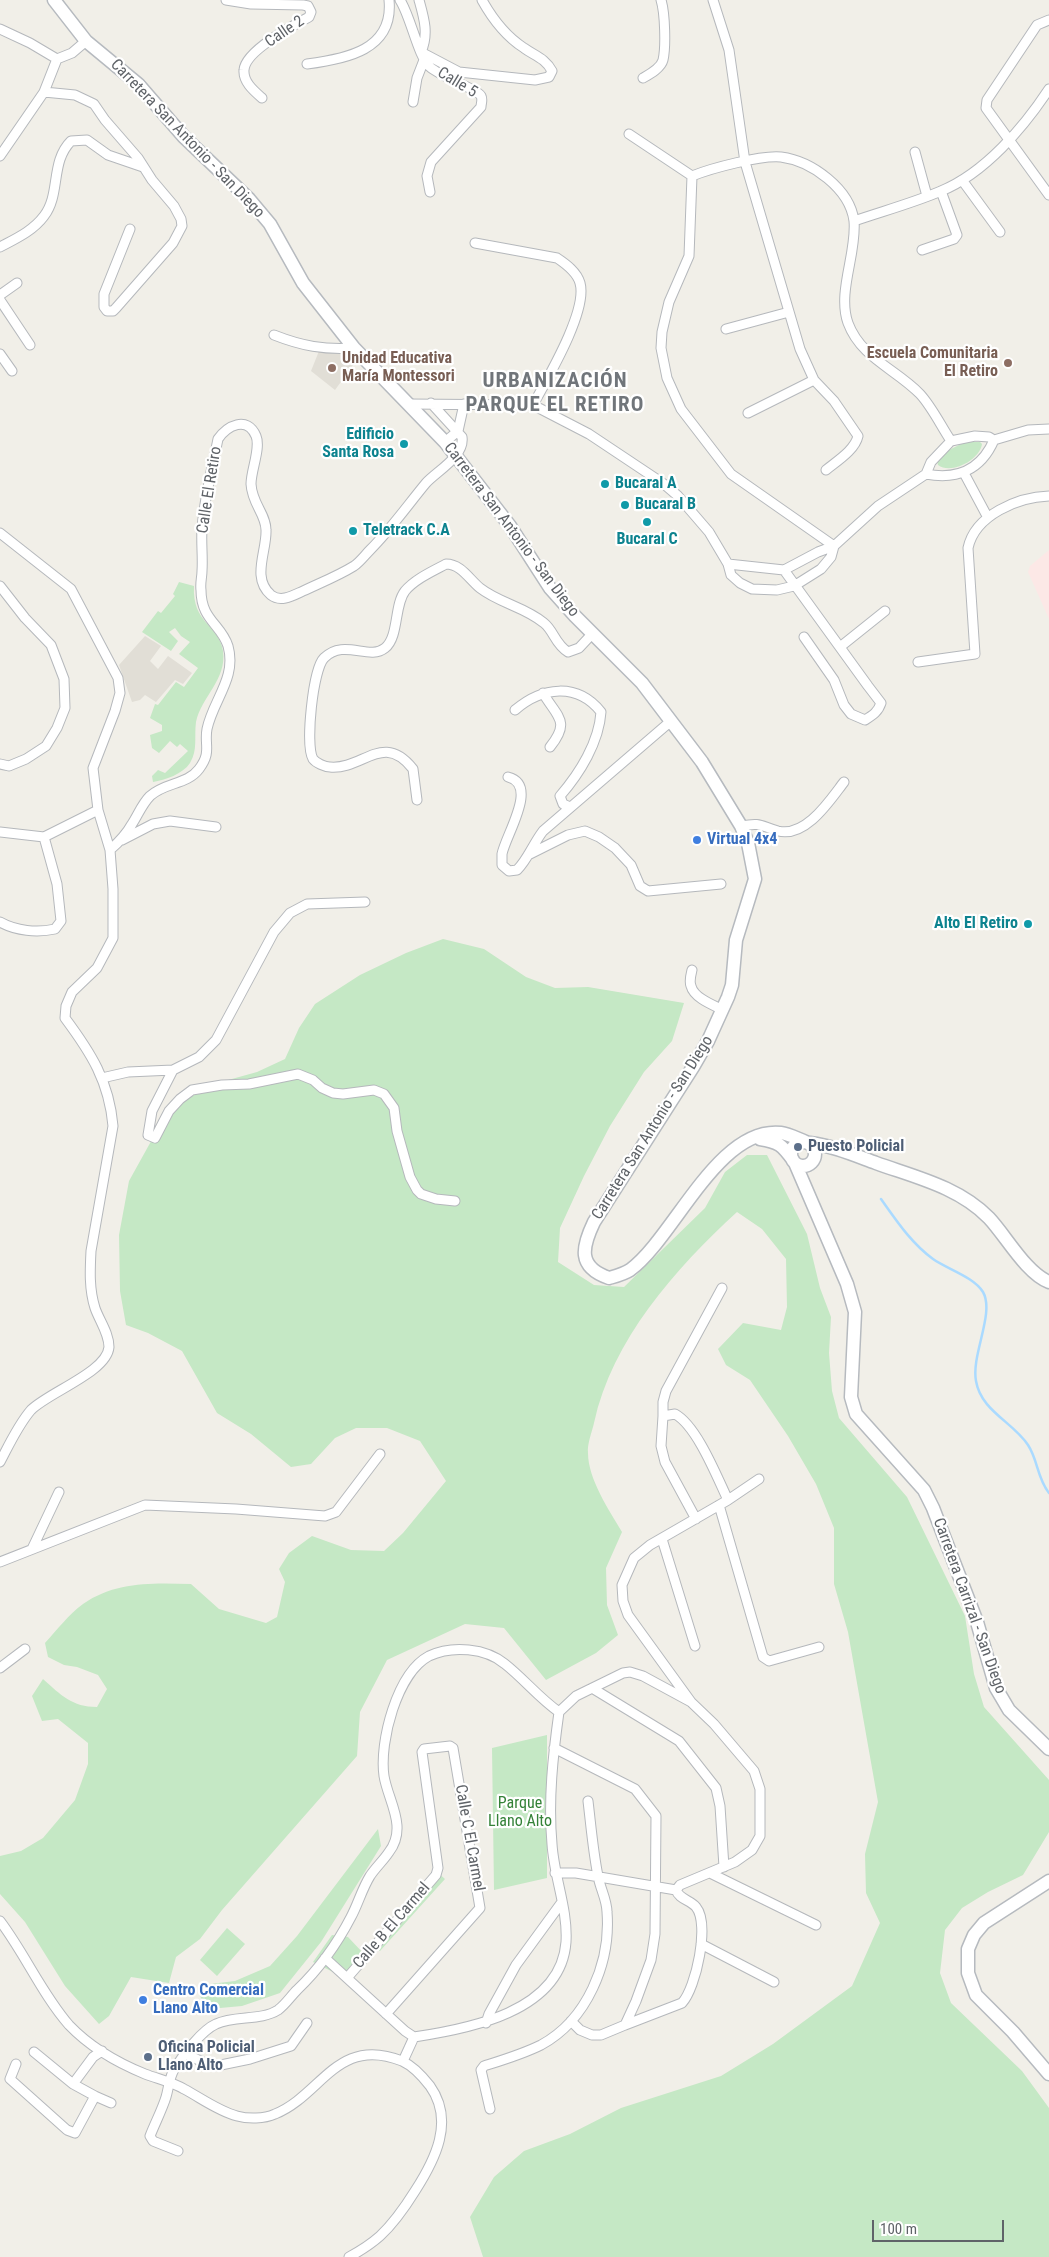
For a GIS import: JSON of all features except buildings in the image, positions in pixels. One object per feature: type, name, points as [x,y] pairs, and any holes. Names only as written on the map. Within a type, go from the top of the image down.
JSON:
[{"type":"street","name":"Carretera San Antonio - San Diego","points":[[54,0],[86,41],[138,84],[184,137],[249,200],[270,224],[303,283],[354,348],[456,455],[510,526],[550,588],[642,683],[702,762],[748,843],[755,879],[736,940],[732,985],[723,1010],[694,1066],[594,1222],[584,1243],[587,1263],[597,1274],[609,1278],[629,1270],[655,1246],[710,1171],[732,1150],[755,1138],[778,1133],[856,1156]]},
{"type":"street","name":"Calle 2","points":[[226,0],[252,4],[302,5],[308,6],[311,12],[309,17],[273,38],[247,62],[244,69],[246,79],[262,98]]},
{"type":"street","points":[[307,64],[358,52],[378,39],[384,32],[390,16],[389,0]]},
{"type":"street","points":[[400,0],[409,15],[422,56],[459,72],[535,80],[549,77],[552,70],[547,63],[510,37],[488,11],[482,0]]},
{"type":"street","points":[[413,102],[426,34],[419,0]]},
{"type":"street","points":[[643,78],[654,72],[663,61],[664,12],[661,0]]},
{"type":"street","points":[[714,0],[729,50],[745,162],[800,349],[814,380],[834,401],[858,436],[857,442],[851,449],[826,470]]},
{"type":"street","points":[[1049,20],[1045,20],[1037,25],[987,100],[986,108],[1008,141],[1049,195]]},
{"type":"street","points":[[0,29],[30,42],[57,60]]},
{"type":"street","points":[[0,156],[44,92],[57,60],[72,53],[86,41]]},
{"type":"street","name":"Calle 5","points":[[422,56],[440,74],[472,88],[480,94],[482,100],[481,107],[428,167],[427,176],[430,192]]},
{"type":"street","points":[[854,221],[941,191],[962,180],[1023,126],[1049,89]]},
{"type":"street","points":[[44,92],[75,95],[94,104],[104,120],[174,206],[182,226],[173,244],[116,308],[113,311],[107,311],[104,307],[104,294],[130,229]]},
{"type":"street","points":[[629,134],[692,176],[762,158],[780,157],[794,160],[823,175],[845,198],[854,221],[846,288],[848,322],[863,349],[920,394],[951,442]]},
{"type":"street","points":[[0,247],[36,226],[45,215],[50,205],[58,162],[62,152],[71,141],[87,140],[108,155],[143,167]]},
{"type":"street","points":[[915,152],[927,196]]},
{"type":"street","points":[[692,176],[688,256],[669,302],[662,332],[661,348],[667,378],[681,410],[732,474],[834,546]]},
{"type":"street","points":[[962,180],[1000,232]]},
{"type":"street","points":[[922,250],[954,239],[957,235],[941,191]]},
{"type":"street","points":[[476,243],[557,258],[567,264],[580,283],[579,310],[533,405]]},
{"type":"street","points":[[0,295],[17,283]]},
{"type":"street","points":[[0,300],[30,345]]},
{"type":"street","points":[[726,329],[789,312]]},
{"type":"street","points":[[274,335],[300,345],[333,349],[354,348]]},
{"type":"street","points":[[0,354],[12,371]]},
{"type":"street","points":[[748,413],[814,380]]},
{"type":"street","points":[[430,403],[458,431],[462,447],[456,455]]},
{"type":"street","points":[[408,404],[533,405],[589,434],[664,484],[709,532],[728,564],[731,575],[740,583],[752,589],[777,590],[794,586],[821,569],[831,557],[834,546]]},
{"type":"street","points":[[445,442],[458,431],[464,404]]},
{"type":"street","name":"Calle El Retiro","points":[[110,850],[121,840],[151,795],[168,785],[188,779],[200,768],[208,751],[207,731],[227,680],[230,660],[228,646],[223,634],[211,622],[203,606],[200,590],[205,501],[218,439],[223,432],[233,424],[242,424],[252,430],[256,437],[258,446],[251,485],[253,498],[263,517],[266,529],[261,573],[262,580],[270,595],[278,598],[288,598],[332,578],[355,564],[385,534],[427,483],[456,455]]},
{"type":"street","points":[[728,564],[784,570],[818,552],[834,546],[878,506],[926,474],[931,462],[951,442],[975,436],[994,440],[1028,430],[1049,429]]},
{"type":"street","points":[[926,474],[937,476],[964,473],[986,454],[994,440]]},
{"type":"street","points":[[964,473],[987,516]]},
{"type":"street","points":[[918,662],[975,654],[968,548],[970,538],[987,516],[1026,500],[1049,496]]},
{"type":"street","points":[[0,533],[71,589],[118,678],[120,693],[116,711],[93,768],[98,810],[110,850],[114,910],[113,938],[97,968],[72,992],[66,1006],[66,1018],[88,1048],[102,1078],[111,1107],[113,1126],[91,1251],[90,1269],[91,1293],[100,1322],[106,1333],[109,1345],[108,1353],[103,1361],[88,1373],[50,1395],[31,1410],[0,1462]]},
{"type":"street","points":[[417,800],[413,769],[396,754],[388,752],[377,753],[347,765],[329,767],[317,762],[313,758],[310,746],[312,702],[318,665],[323,659],[341,649],[374,652],[385,648],[391,638],[404,592],[424,576],[446,564],[460,568],[481,589],[534,615],[546,624],[558,645],[568,652],[580,648],[593,633]]},
{"type":"street","points":[[784,570],[881,703],[873,716],[865,720],[851,714],[844,705],[834,680],[804,637]]},
{"type":"street","points":[[0,586],[25,618],[51,645],[64,679],[65,708],[57,728],[46,746],[26,759],[9,766],[0,764]]},
{"type":"street","points":[[840,647],[885,611]]},
{"type":"street","points":[[515,710],[528,699],[543,693],[570,690],[582,695],[601,712],[600,724],[594,740],[572,782],[560,796],[563,804],[570,807]]},
{"type":"street","points":[[543,693],[562,724],[560,734],[550,746]]},
{"type":"street","points":[[508,777],[516,779],[521,784],[522,793],[520,808],[502,854],[502,865],[506,870],[517,870],[543,831],[671,721]]},
{"type":"street","points":[[740,826],[758,823],[779,831],[792,830],[816,818],[844,782]]},
{"type":"street","points":[[0,832],[44,837],[98,810]]},
{"type":"street","points":[[121,840],[153,824],[170,821],[216,827]]},
{"type":"street","points":[[528,855],[568,835],[585,832],[599,837],[615,848],[631,865],[640,886],[648,891],[722,884]]},
{"type":"street","points":[[0,922],[20,930],[43,932],[55,929],[61,920],[57,884],[44,837]]},
{"type":"street","points":[[102,1078],[128,1072],[173,1070],[199,1057],[211,1046],[274,932],[290,913],[307,904],[365,902]]},
{"type":"street","points":[[692,970],[690,984],[692,989],[708,1003],[723,1010]]},
{"type":"street","points":[[173,1070],[152,1111],[148,1135],[155,1138],[169,1111],[180,1098],[192,1090],[222,1085],[249,1084],[298,1074],[313,1080],[322,1088],[332,1093],[343,1094],[374,1090],[384,1094],[394,1108],[397,1131],[410,1177],[417,1190],[421,1194],[436,1199],[456,1201]]},
{"type":"street","points":[[755,1138],[776,1142],[785,1149],[794,1162],[802,1166],[829,1154],[856,1156],[937,1184],[961,1196],[988,1217],[1033,1271],[1049,1282]]},
{"type":"street","points":[[794,1162],[791,1154],[794,1147],[799,1143],[808,1143],[815,1150],[803,1185]]},
{"type":"street","name":"Carretera Carrizal - San Diego","points":[[794,1162],[847,1284],[855,1312],[851,1397],[856,1414],[924,1490],[933,1508],[976,1622],[996,1688],[1009,1710],[1049,1748]]},
{"type":"street","points":[[696,1519],[665,1462],[662,1446],[663,1402],[666,1391],[722,1288]]},
{"type":"street","points":[[663,1416],[675,1414],[689,1427],[700,1443],[728,1500]]},
{"type":"street","points":[[0,1562],[145,1505],[236,1509],[325,1516],[336,1512],[380,1454]]},
{"type":"street","points":[[676,1890],[680,1886],[735,1862],[752,1850],[760,1836],[760,1789],[754,1771],[714,1724],[691,1702],[628,1615],[623,1601],[622,1585],[634,1558],[759,1479]]},
{"type":"street","points":[[32,1549],[59,1492]]},
{"type":"street","points":[[719,1505],[763,1657],[769,1662],[819,1647]]},
{"type":"street","points":[[662,1539],[695,1646]]},
{"type":"street","points":[[0,1668],[25,1649]]},
{"type":"street","points":[[178,2151],[150,2138],[174,2069],[204,2032],[215,2024],[239,2017],[264,2015],[278,2010],[310,1977],[325,1958],[342,1933],[369,1878],[390,1852],[396,1838],[397,1824],[384,1776],[387,1728],[404,1685],[417,1667],[428,1657],[443,1651],[462,1649],[480,1652],[504,1662],[544,1701],[559,1712]]},
{"type":"street","points":[[325,1958],[414,2037],[445,2033],[486,2022],[520,2008],[538,1994],[558,1968],[566,1944],[566,1919],[555,1873],[550,1805],[554,1748],[559,1712],[576,1696],[623,1673],[630,1672],[643,1676],[691,1702]]},
{"type":"street","points":[[592,1688],[679,1741],[716,1788],[720,1806],[724,1867]]},
{"type":"street","name":"Calle C El Carmel","points":[[386,2014],[480,1908],[452,1748],[447,1746],[424,1749],[422,1756]]},
{"type":"street","points":[[554,1748],[635,1789],[656,1816],[655,1934],[651,1960],[636,2001],[624,2025]]},
{"type":"street","name":"Calle B El Carmel","points":[[347,1978],[436,1874],[438,1868],[422,1756]]},
{"type":"street","points":[[490,2109],[481,2070],[484,2066],[542,2044],[571,2021],[587,2000],[600,1969],[606,1942],[608,1912],[598,1877],[588,1801]]},
{"type":"street","points":[[555,1873],[576,1873],[676,1890]]},
{"type":"street","points":[[710,1873],[816,1924]]},
{"type":"street","points":[[1049,1881],[984,1924],[974,1935],[968,1950],[968,1973],[976,1995],[1013,2032],[1049,2074]]},
{"type":"street","points":[[571,2021],[580,2030],[592,2035],[601,2035],[682,2002],[686,1998],[698,1969],[700,1916],[696,1907],[678,1895],[676,1890]]},
{"type":"street","points":[[486,2022],[488,2014],[516,1966],[562,1902]]},
{"type":"street","points":[[0,1921],[68,2024],[91,2044],[144,2074],[183,2088],[224,2112],[239,2117],[255,2118],[272,2115],[287,2109],[337,2065],[353,2058],[372,2055],[403,2062],[423,2076],[433,2091],[441,2110],[442,2129],[436,2154],[431,2166],[403,2209],[381,2235],[349,2257]]},
{"type":"street","points":[[700,1944],[774,1982]]},
{"type":"street","points":[[186,2054],[209,2065],[216,2066],[250,2058],[290,2046],[307,2023]]},
{"type":"street","points":[[403,2062],[414,2037]]},
{"type":"street","points":[[73,2084],[93,2056],[102,2051]]},
{"type":"street","points":[[34,2052],[73,2084],[111,2103]]},
{"type":"street","points":[[16,2064],[10,2079],[71,2133],[75,2133],[96,2096]]},
{"type":"shaded area","name":"Unidad Educativa María Montessori","points":[[319,351],[345,354],[354,364],[335,390],[311,371]]},
{"type":"shaded area","points":[[1049,550],[1049,619],[1028,572],[1030,566]]},
{"type":"shaded area","points":[[145,636],[161,646],[150,661],[158,669],[168,656],[192,673],[183,684],[175,680],[156,702],[145,695],[140,700],[132,702],[119,665]]},
{"type":"green space","points":[[965,442],[980,442],[982,444],[980,450],[971,460],[957,467],[944,468],[938,465],[937,461],[949,450]]},
{"type":"green space","points":[[179,582],[194,586],[197,608],[221,642],[223,661],[218,680],[203,704],[196,722],[194,753],[190,763],[178,773],[153,782],[152,776],[158,770],[165,773],[188,751],[180,744],[177,747],[170,741],[159,753],[152,748],[150,735],[162,731],[162,725],[150,718],[155,704],[158,705],[176,682],[184,687],[198,668],[179,654],[190,642],[181,636],[175,628],[169,632],[178,641],[171,651],[142,632],[158,611],[161,613],[175,596],[173,594]]},
{"type":"green space","points":[[443,939],[484,949],[526,977],[555,988],[588,987],[684,1003],[672,1041],[644,1072],[610,1126],[584,1176],[560,1228],[558,1262],[594,1285],[624,1287],[705,1208],[725,1172],[747,1155],[767,1155],[807,1234],[820,1288],[831,1317],[829,1353],[832,1391],[839,1418],[907,1497],[965,1616],[974,1674],[984,1707],[1049,1780],[1049,1832],[1023,1875],[988,1892],[962,1908],[945,1930],[940,1973],[951,2003],[1022,2071],[1049,2108],[1049,2257],[483,2257],[470,2217],[494,2177],[524,2151],[570,2134],[621,2108],[721,2076],[773,2044],[852,1986],[880,1923],[866,1893],[865,1854],[878,1802],[848,1632],[834,1584],[834,1528],[816,1484],[788,1436],[750,1380],[726,1365],[718,1349],[743,1323],[781,1330],[787,1307],[786,1259],[762,1229],[737,1212],[691,1257],[649,1308],[615,1363],[603,1392],[594,1423],[588,1449],[591,1473],[600,1494],[622,1532],[606,1568],[607,1605],[618,1635],[596,1653],[546,1680],[504,1628],[465,1624],[387,1660],[360,1712],[357,1756],[222,1910],[200,1939],[176,1957],[169,1983],[131,1977],[109,2016],[99,2024],[65,1986],[25,1922],[0,1894],[0,1856],[21,1851],[43,1838],[75,1800],[88,1764],[88,1743],[58,1719],[42,1721],[32,1696],[43,1679],[67,1699],[81,1705],[97,1707],[107,1689],[98,1675],[77,1667],[64,1665],[48,1657],[45,1643],[73,1612],[96,1596],[122,1587],[163,1583],[191,1584],[219,1609],[266,1623],[277,1617],[285,1582],[279,1569],[289,1553],[312,1536],[351,1550],[384,1551],[403,1533],[446,1481],[420,1441],[387,1428],[356,1428],[335,1438],[311,1464],[291,1467],[251,1434],[217,1413],[182,1351],[148,1333],[126,1325],[120,1291],[119,1235],[129,1181],[170,1107],[221,1082],[257,1072],[285,1059],[299,1028],[315,1004],[360,975],[406,953]]},
{"type":"green space","name":"Parque Llano Alto","points":[[547,1735],[547,1878],[494,1890],[492,1748]]},
{"type":"green space","points":[[378,1829],[381,1846],[321,1942],[280,1993],[242,2006],[209,2009],[199,1995],[202,1985],[235,1981],[270,1966],[297,1936]]},
{"type":"green space","points":[[435,1870],[445,1879],[380,1951],[370,1945]]},
{"type":"green space","points":[[227,1928],[245,1944],[217,1976],[200,1960]]},
{"type":"green space","points":[[332,1935],[348,1937],[364,1954],[345,1978],[313,1962]]},
{"type":"waterway","points":[[881,1199],[904,1231],[925,1253],[973,1282],[983,1292],[986,1301],[985,1323],[975,1371],[979,1391],[991,1408],[1028,1445],[1042,1481],[1049,1493]]},
{"type":"place","name":"Escuela Comunitaria El Retiro","points":[[1008,363]]},
{"type":"place","name":"Unidad Educativa María Montessori","points":[[332,368]]},
{"type":"place","name":"Edificio Santa Rosa","points":[[404,444]]},
{"type":"place","name":"Bucaral A","points":[[605,484]]},
{"type":"place","name":"Bucaral B","points":[[625,505]]},
{"type":"place","name":"Bucaral C","points":[[647,522]]},
{"type":"place","name":"Teletrack C.A","points":[[353,531]]},
{"type":"place","name":"Virtual 4x4","points":[[697,840]]},
{"type":"place","name":"Alto El Retiro","points":[[1028,924]]},
{"type":"place","name":"Puesto Policial","points":[[798,1147]]},
{"type":"place","name":"Centro Comercial Llano Alto","points":[[143,2000]]},
{"type":"place","name":"Oficina Policial Llano Alto","points":[[148,2057]]},
{"type":"district","name":"URBANIZACIÓN PARQUE EL RETIRO","points":[[555,394]]}]
